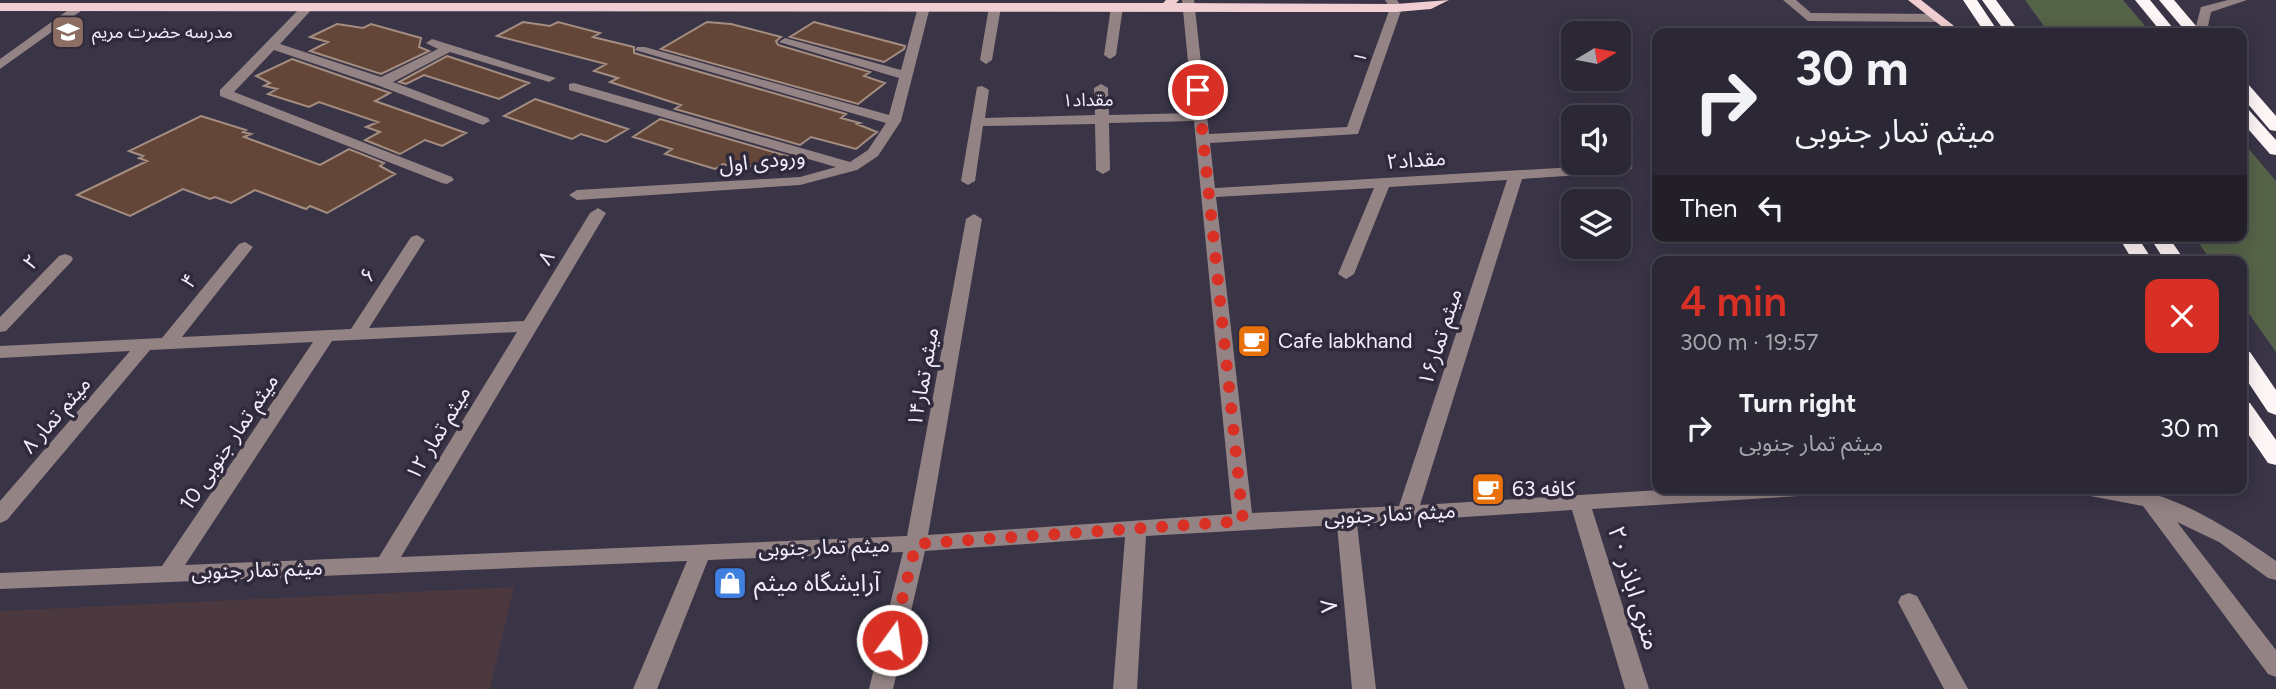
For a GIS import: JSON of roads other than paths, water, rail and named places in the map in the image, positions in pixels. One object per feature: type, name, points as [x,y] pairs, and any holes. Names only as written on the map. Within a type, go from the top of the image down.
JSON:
[{"type":"highway","points":[[1970,0],[1989,28]]},
{"type":"highway","points":[[1989,0],[2009,28]]},
{"type":"highway","points":[[2142,0],[2166,28]]},
{"type":"highway","points":[[2166,0],[2190,28]]},
{"type":"highway","points":[[2247,94],[2276,126]]},
{"type":"highway","points":[[2247,118],[2276,150]]},
{"type":"highway","points":[[2247,364],[2276,407]]},
{"type":"highway","points":[[2247,415],[2276,457]]},
{"type":"main road","points":[[1101,0],[1105,5],[1115,7]]},
{"type":"main road","points":[[0,7],[641,4],[1115,7],[1170,3],[1431,5],[1443,0]]},
{"type":"main road","points":[[1914,0],[1951,28]]},
{"type":"street","points":[[1789,0],[1808,17],[1938,18]]},
{"type":"street","points":[[2203,28],[2205,10],[2241,0]]},
{"type":"street","points":[[1189,3],[1243,521]]},
{"type":"street","name":"۱","points":[[1203,139],[1353,131],[1394,4]]},
{"type":"street","points":[[0,65],[82,6]]},
{"type":"street","points":[[308,7],[225,93],[447,180]]},
{"type":"street","name":"ورودی اول","points":[[577,195],[800,181],[852,167],[873,153],[894,121],[924,7]]},
{"type":"street","points":[[986,60],[995,7]]},
{"type":"street","points":[[1110,55],[1115,7]]},
{"type":"street","points":[[785,42],[906,76]]},
{"type":"street","points":[[432,43],[549,78]]},
{"type":"street","points":[[271,45],[382,82],[483,121]]},
{"type":"street","points":[[382,82],[449,48]]},
{"type":"street","points":[[641,50],[894,121]]},
{"type":"street","points":[[574,87],[852,167]]},
{"type":"street","points":[[1101,88],[1102,170]]},
{"type":"street","points":[[968,181],[982,90]]},
{"type":"street","name":"مقداد۱","points":[[977,122],[1201,117]]},
{"type":"street","name":"مقداد۲","points":[[1209,193],[1561,172]]},
{"type":"street","name":"میثم تمار۱۶","points":[[1407,513],[1516,174]]},
{"type":"street","points":[[1346,274],[1383,183]]},
{"type":"street","name":"۸","points":[[530,326],[597,213]]},
{"type":"street","name":"میثم تمار۱۴","points":[[881,689],[916,544],[974,219]]},
{"type":"street","name":"۶","points":[[357,334],[417,240]]},
{"type":"street","name":"۴","points":[[168,343],[245,247]]},
{"type":"street","name":"۲","points":[[0,327],[65,259]]},
{"type":"street","points":[[0,352],[530,326]]},
{"type":"street","name":"میثم تمار ۱۲","points":[[385,565],[530,326]]},
{"type":"street","name":"میثم تمار جنوبی 10","points":[[168,574],[327,335]]},
{"type":"street","name":"میثم تمار ۸","points":[[0,514],[146,344]]},
{"type":"street","name":"میثم تمار جنوبی","points":[[0,582],[916,544],[1243,521],[1721,494]]},
{"type":"street","points":[[2117,494],[2149,500],[2226,536],[2276,572]]},
{"type":"street","points":[[2149,500],[2276,667]]},
{"type":"street","name":"۲۰ متری اباذر","points":[[1580,503],[1637,689]]},
{"type":"street","name":"۷","points":[[1346,517],[1364,689]]},
{"type":"street","points":[[1125,689],[1136,530]]},
{"type":"street","points":[[645,689],[701,552]]},
{"type":"street","points":[[1909,602],[1956,689]]},
{"type":"place","name":"مدرسه حضرت مریم","points":[[68,32]]},
{"type":"place","name":"Cafe labkhand","points":[[1254,341]]},
{"type":"place","name":"کافه 63","points":[[1488,489]]},
{"type":"place","name":"آرایشگاه میثم","points":[[730,583]]}]
